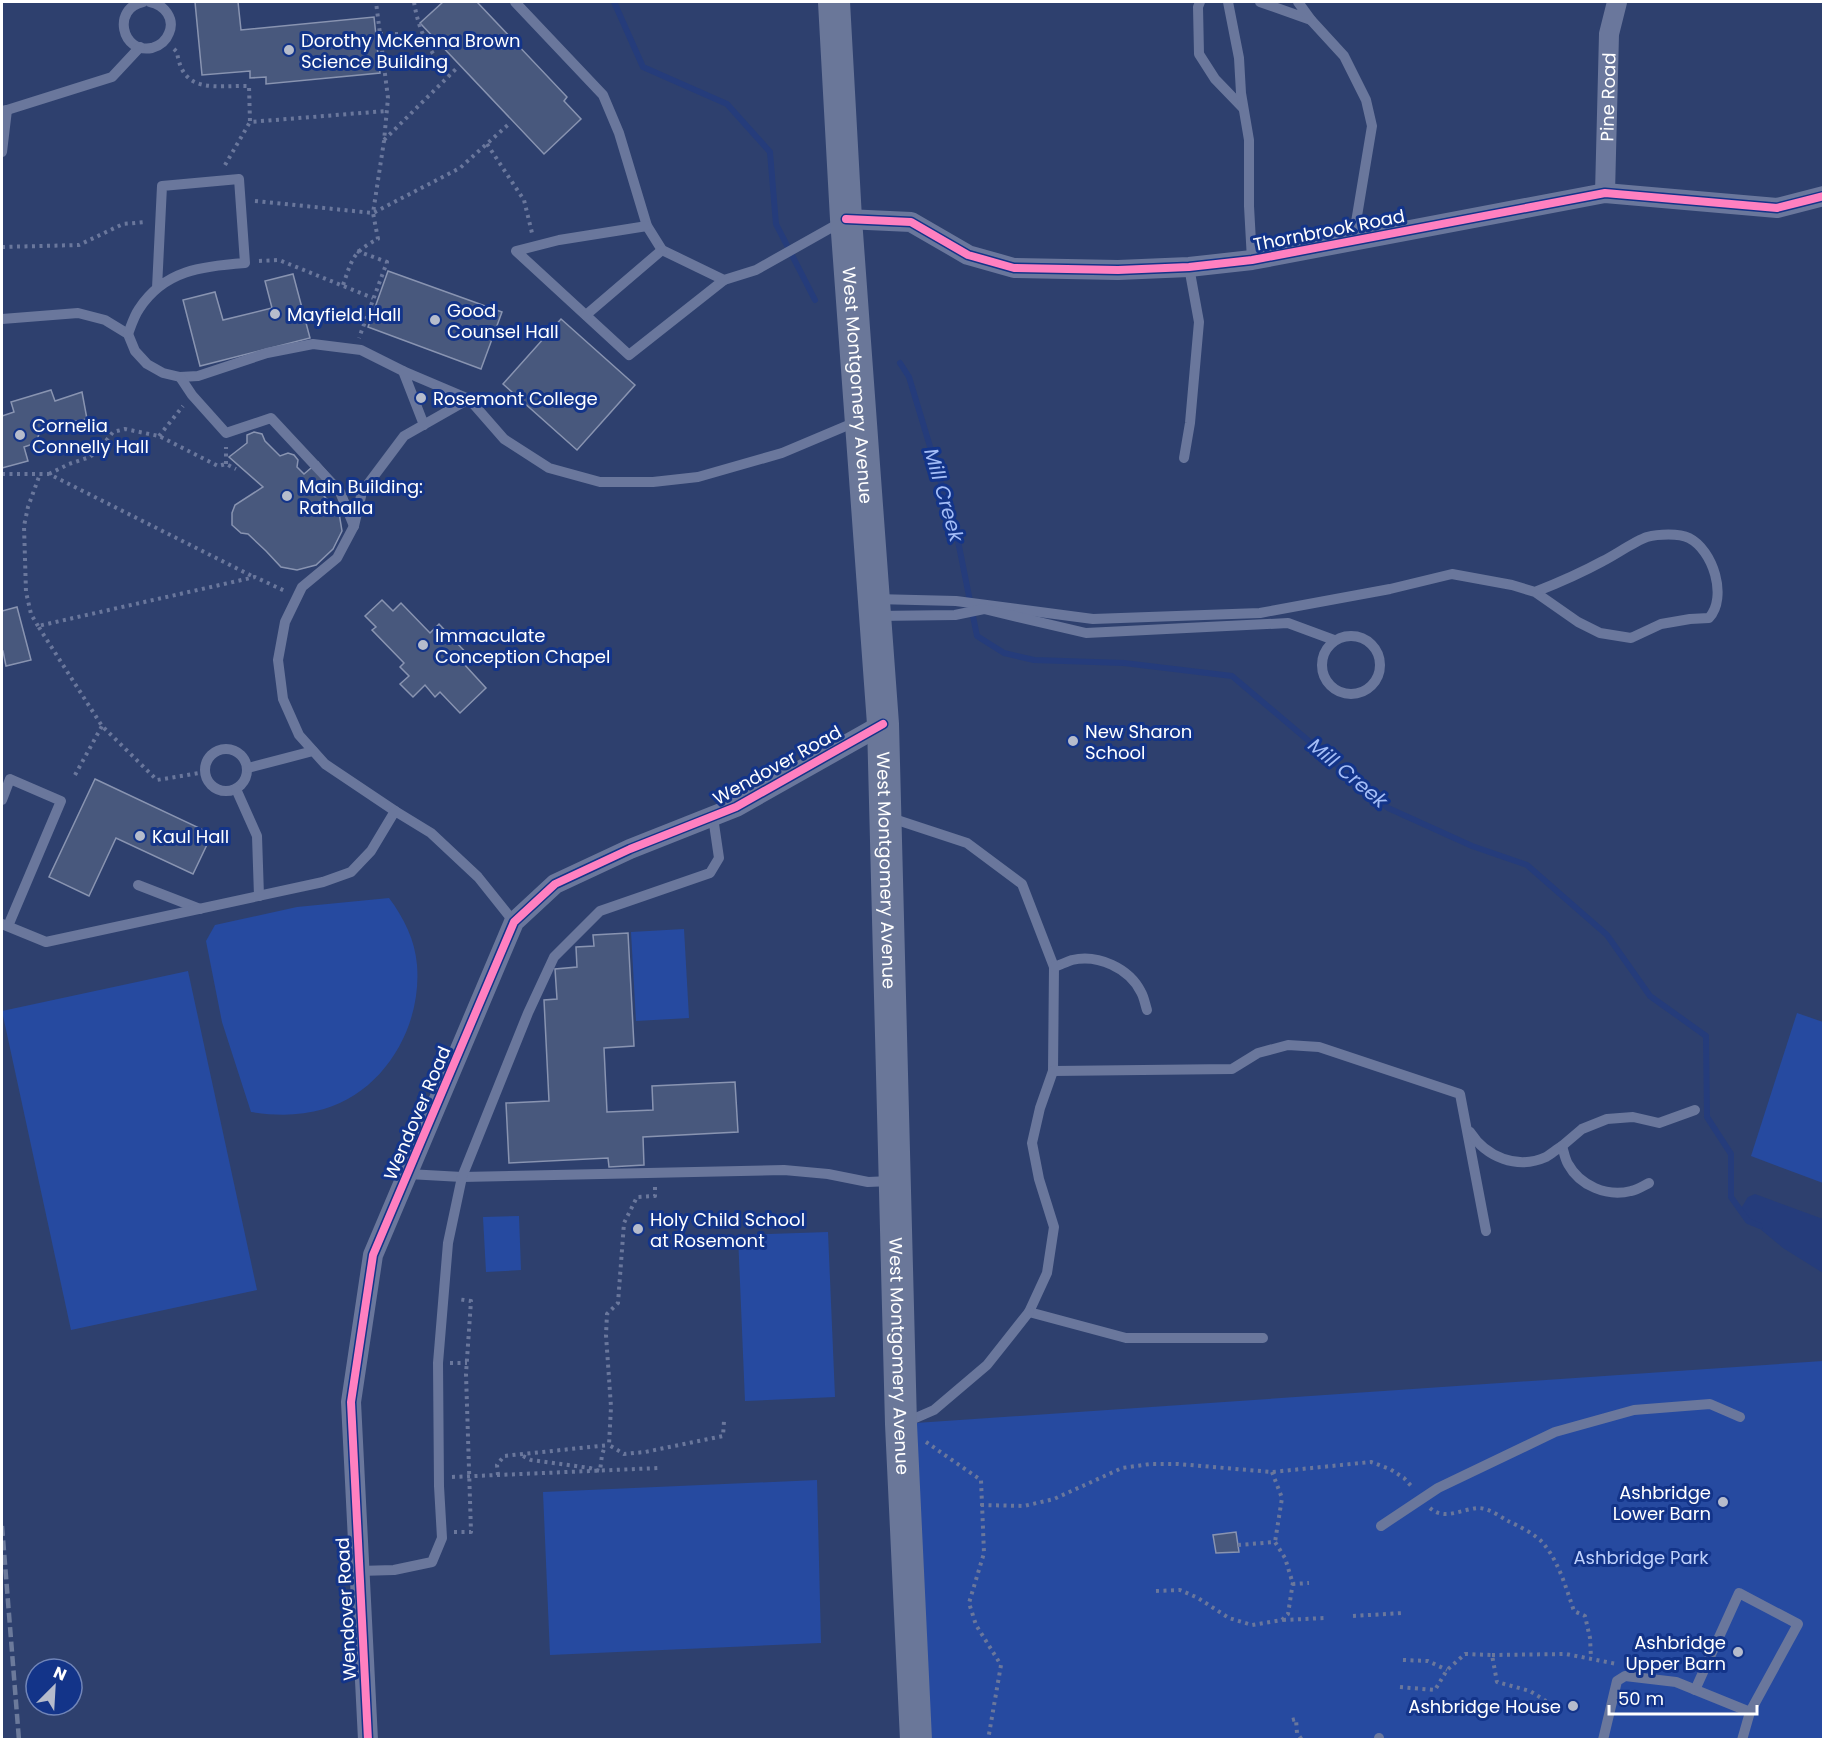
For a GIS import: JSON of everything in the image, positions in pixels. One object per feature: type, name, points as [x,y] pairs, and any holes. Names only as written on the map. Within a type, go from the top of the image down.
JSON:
[{"type":"main road","name":"West Montgomery Avenue","points":[[834,2],[833,226],[861,420],[883,724],[901,1424],[916,1740]]},
{"type":"street","name":"Pine Road","points":[[1605,193],[1609,34],[1617,2]]},
{"type":"street","name":"Thornbrook Road","points":[[833,226],[911,222],[968,255],[1014,268],[1118,270],[1189,267],[1252,260],[1605,193],[1777,208],[1824,196]]},
{"type":"street","name":"Wendover Road","points":[[368,1740],[351,1402],[373,1255],[514,922],[555,884],[630,849],[736,807],[883,724]]},
{"type":"lane","points":[[122,2],[126,14]]},
{"type":"lane","points":[[140,2],[131,7],[123,21],[127,37],[132,43],[148,48],[163,42],[170,28],[167,12],[161,6],[150,2]]},
{"type":"lane","points":[[515,2],[603,95],[619,133],[647,226],[662,250],[724,280]]},
{"type":"lane","points":[[1200,2],[1198,7],[1199,54],[1215,79],[1243,108]]},
{"type":"lane","points":[[1228,2],[1239,58],[1240,93],[1249,140],[1252,260]]},
{"type":"lane","points":[[1260,2],[1311,20]]},
{"type":"lane","points":[[1298,2],[1344,56],[1366,100],[1372,126],[1353,240]]},
{"type":"lane","points":[[2,152],[4,111],[112,77],[140,47]]},
{"type":"lane","points":[[128,334],[139,309],[157,288],[180,273],[206,266],[245,263],[239,179],[162,186],[157,288]]},
{"type":"lane","points":[[647,226],[559,240],[516,251],[629,355],[724,280],[756,270],[833,226]]},
{"type":"lane","points":[[586,315],[662,250]]},
{"type":"lane","points":[[1184,458],[1199,322],[1189,267]]},
{"type":"lane","points":[[2,318],[78,313],[105,320],[128,334],[135,351],[147,364],[163,373],[180,377],[198,376],[267,353],[313,344],[361,350],[469,399],[504,439],[549,468],[600,482],[653,482],[698,477],[782,453],[861,420]]},
{"type":"lane","points":[[403,371],[424,425]]},
{"type":"lane","points":[[180,377],[192,395],[226,433],[271,418],[340,492],[354,526]]},
{"type":"lane","points":[[469,399],[404,436],[362,492],[354,526],[337,558],[302,587],[285,622],[278,660],[283,699],[299,735],[313,751],[325,764],[431,833],[478,877],[514,922]]},
{"type":"lane","points":[[876,607],[956,601],[1093,619],[1260,613],[1390,589],[1452,574],[1512,585],[1535,592],[1578,622],[1600,633],[1632,638],[1661,624],[1709,618],[1715,611],[1719,598],[1713,567],[1703,550],[1688,537],[1670,535],[1647,537],[1580,573],[1535,592]]},
{"type":"lane","points":[[876,607],[919,616],[955,615],[984,609],[1086,633],[1288,623],[1334,640],[1352,635],[1369,642],[1375,648],[1380,666],[1374,683],[1367,689],[1350,694],[1341,692],[1327,681],[1323,672],[1323,655],[1334,640]]},
{"type":"lane","points":[[224,749],[240,754],[248,768],[243,783],[236,789],[228,791],[220,790],[208,780],[206,764],[217,751],[224,749]]},
{"type":"lane","points":[[248,768],[313,751]]},
{"type":"lane","points":[[2,800],[10,779],[61,801],[5,925],[46,942],[323,882],[351,872],[371,851],[395,811]]},
{"type":"lane","points":[[236,789],[257,836],[259,896]]},
{"type":"lane","points":[[885,816],[967,843],[1022,884],[1054,968],[1053,1071],[1040,1108],[1032,1143],[1039,1179],[1054,1227],[1047,1273],[1029,1312],[987,1365],[934,1410],[901,1424]]},
{"type":"lane","points":[[359,1571],[394,1570],[432,1562],[442,1538],[438,1363],[448,1243],[462,1177],[528,1013],[554,957],[600,911],[711,873],[719,858],[713,817]]},
{"type":"lane","points":[[138,885],[200,909]]},
{"type":"lane","points":[[1054,968],[1072,960],[1093,959],[1112,964],[1128,976],[1140,991],[1147,1010]]},
{"type":"lane","points":[[1053,1071],[1232,1069],[1258,1053],[1288,1046],[1318,1047],[1460,1094],[1486,1232]]},
{"type":"lane","points":[[1466,1127],[1477,1143],[1491,1155],[1509,1161],[1528,1161],[1546,1156],[1582,1129],[1607,1119],[1633,1117],[1659,1123],[1695,1110]]},
{"type":"lane","points":[[1562,1146],[1568,1164],[1579,1178],[1595,1188],[1613,1193],[1632,1191],[1649,1183]]},
{"type":"lane","points":[[408,1174],[462,1177],[784,1170],[828,1174],[868,1182],[895,1182]]},
{"type":"lane","points":[[1029,1312],[1126,1338],[1263,1338]]},
{"type":"lane","points":[[1381,1526],[1438,1488],[1555,1432],[1634,1410],[1710,1404],[1740,1417]]},
{"type":"lane","points":[[1695,1690],[1739,1593],[1798,1624],[1750,1712],[1742,1740]]},
{"type":"lane","points":[[1603,1740],[1617,1681],[1625,1676],[1676,1682],[1750,1712]]},
{"type":"path","points":[[343,285],[357,251],[378,239],[373,213],[388,98],[376,2]]},
{"type":"path","points":[[414,2],[417,20],[425,41],[449,76]]},
{"type":"path","points":[[380,34],[399,34],[425,41]]},
{"type":"path","points":[[163,42],[177,52],[181,69],[193,82],[203,85],[249,86],[250,122],[216,181]]},
{"type":"path","points":[[384,141],[458,67]]},
{"type":"path","points":[[250,122],[386,111]]},
{"type":"path","points":[[241,200],[373,213],[460,168],[510,123]]},
{"type":"path","points":[[487,144],[524,200],[534,247]]},
{"type":"path","points":[[2,247],[79,245],[123,224],[160,220]]},
{"type":"path","points":[[355,350],[387,262],[357,251]]},
{"type":"path","points":[[245,263],[279,260],[374,298]]},
{"type":"path","points":[[159,436],[192,395]]},
{"type":"path","points":[[49,474],[90,457],[113,432],[125,429],[159,436],[218,466],[226,464],[236,469]]},
{"type":"path","points":[[2,474],[49,474],[297,597]]},
{"type":"path","points":[[40,474],[24,526],[26,592],[31,614],[102,726],[157,780],[206,772]]},
{"type":"path","points":[[38,626],[255,577]]},
{"type":"path","points":[[75,776],[102,726]]},
{"type":"path","points":[[600,1471],[602,1455],[607,1445],[611,1407],[606,1335],[607,1314],[618,1303],[624,1223],[637,1197],[655,1196],[655,1173]]},
{"type":"path","points":[[498,1475],[497,1465],[504,1456],[522,1456],[537,1452],[607,1445],[624,1454],[645,1452],[723,1436],[724,1421]]},
{"type":"path","points":[[901,1424],[981,1480],[984,1553],[969,1603],[976,1625],[1001,1665],[988,1740]]},
{"type":"path","points":[[522,1456],[531,1460],[600,1471]]},
{"type":"path","points":[[981,1505],[1024,1506],[1054,1499],[1122,1468],[1150,1464],[1178,1464],[1272,1472],[1371,1462],[1390,1469],[1415,1489]]},
{"type":"path","points":[[439,1477],[659,1468]]},
{"type":"path","points":[[1272,1472],[1282,1498],[1275,1542],[1286,1558],[1293,1582],[1288,1614],[1282,1620]]},
{"type":"path","points":[[1429,1508],[1435,1513],[1446,1515],[1479,1508],[1489,1510],[1543,1542],[1562,1574],[1574,1611],[1585,1616],[1590,1638],[1591,1658]]},
{"type":"path","points":[[1238,1545],[1275,1542]]},
{"type":"path","points":[[1293,1582],[1293,1584],[1309,1583]]},
{"type":"path","points":[[1156,1591],[1180,1590],[1198,1598],[1229,1618],[1252,1625],[1282,1620],[1326,1618]]},
{"type":"path","points":[[1353,1616],[1402,1613]]},
{"type":"path","points":[[1400,1687],[1435,1690],[1447,1670],[1465,1654],[1566,1654],[1626,1666],[1625,1676]]},
{"type":"path","points":[[1492,1655],[1497,1682],[1530,1691],[1546,1701]]},
{"type":"path","points":[[1403,1660],[1428,1661],[1447,1670]]},
{"type":"path","points":[[1292,1720],[1296,1719],[1298,1733],[1302,1740]]},
{"type":"green space","points":[[389,898],[408,930],[417,965],[417,988],[413,1011],[406,1033],[395,1053],[382,1072],[346,1100],[306,1113],[279,1115],[251,1112],[222,1022],[206,941],[215,925],[297,907]]},
{"type":"green space","points":[[684,929],[689,1018],[636,1021],[631,932]]},
{"type":"green space","points":[[188,971],[257,1290],[71,1330],[2,1011]]},
{"type":"green space","points":[[1797,1013],[1823,1022],[1823,1183],[1751,1156]]},
{"type":"green space","points":[[519,1216],[521,1270],[486,1272],[483,1217]]},
{"type":"green space","points":[[828,1232],[835,1397],[745,1401],[738,1235]]},
{"type":"green space","name":"Ashbridge Park","points":[[1823,1361],[1823,1739],[916,1739],[901,1424]]},
{"type":"green space","points":[[817,1480],[821,1643],[550,1655],[543,1492]]},
{"type":"shaded area","points":[[1755,1194],[1823,1219],[1823,1273],[1783,1248],[1742,1214],[1740,1210],[1748,1197]]},
{"type":"building","name":"Dorothy McKenna Brown Science Building","points":[[195,2],[238,2],[241,30],[374,17],[380,73],[266,84],[266,77],[250,78],[250,71],[202,75]]},
{"type":"building","points":[[443,2],[477,2],[567,97],[564,101],[581,119],[544,154],[420,23]]},
{"type":"building","name":"Good Counsel Hall","points":[[388,271],[502,312],[481,369],[368,327]]},
{"type":"building","name":"Mayfield Hall","points":[[293,274],[310,338],[200,366],[183,300],[215,292],[223,320],[272,308],[265,281]]},
{"type":"building","points":[[561,319],[635,385],[577,450],[503,384]]},
{"type":"building","name":"Cornelia Connelly Hall","points":[[51,390],[55,401],[82,392],[87,419],[41,428],[36,443],[24,447],[28,461],[2,468],[2,416],[14,412],[11,402]]},
{"type":"building","name":"Main Building: Rathalla","points":[[254,432],[262,434],[265,441],[280,456],[288,453],[294,455],[298,460],[297,467],[304,474],[318,462],[330,476],[317,488],[339,513],[342,531],[333,549],[316,565],[297,570],[281,567],[248,534],[241,533],[232,525],[235,505],[263,487],[229,457],[247,443],[247,435]]},
{"type":"building","name":"Immaculate Conception Chapel","points":[[382,600],[393,611],[401,603],[430,633],[439,624],[471,658],[464,664],[486,688],[460,713],[440,692],[435,697],[425,685],[413,697],[400,684],[409,676],[400,667],[404,663],[372,630],[376,627],[365,616]]},
{"type":"building","points":[[17,607],[31,660],[6,666],[2,651],[2,611]]},
{"type":"building","name":"Kaul Hall","points":[[95,779],[212,834],[193,874],[116,838],[89,896],[49,877]]},
{"type":"building","name":"Holy Child School at Rosemont","points":[[628,933],[634,1046],[604,1048],[607,1112],[653,1110],[652,1086],[735,1082],[738,1132],[643,1137],[644,1165],[609,1167],[608,1158],[509,1163],[506,1103],[549,1101],[544,1000],[557,999],[555,969],[577,967],[576,947],[594,946],[593,935]]},
{"type":"building","points":[[1236,1532],[1239,1552],[1216,1553],[1213,1535]]},
{"type":"waterway","name":"Mill Creek","points":[[614,2],[643,67],[727,104],[770,152],[776,224],[815,300]]},
{"type":"waterway","name":"Mill Creek","points":[[900,363],[909,377],[957,536],[977,636],[1004,653],[1034,660],[1124,663],[1232,676],[1388,808],[1472,846],[1527,865],[1607,935],[1650,996],[1706,1036],[1707,1117],[1731,1154],[1731,1197],[1748,1221],[1760,1226]]},
{"type":"railway","points":[[2,1526],[19,1740]]},
{"type":"cycle path","points":[[846,219],[911,222],[968,255],[1014,268],[1118,270],[1189,267],[1252,260],[1605,193],[1777,208],[1824,196]]},
{"type":"cycle path","points":[[368,1740],[351,1402],[373,1255],[514,922],[555,884],[630,849],[736,807],[883,724]]},
{"type":"place","name":"Dorothy McKenna Brown Science Building","points":[[289,50]]},
{"type":"place","name":"Mayfield Hall","points":[[275,314]]},
{"type":"place","name":"Good Counsel Hall","points":[[435,320]]},
{"type":"place","name":"Rosemont College","points":[[421,398]]},
{"type":"place","name":"Cornelia Connelly Hall","points":[[20,435]]},
{"type":"place","name":"Main Building: Rathalla","points":[[287,496]]},
{"type":"place","name":"Immaculate Conception Chapel","points":[[423,645]]},
{"type":"place","name":"New Sharon School","points":[[1073,741]]},
{"type":"place","name":"Kaul Hall","points":[[140,836]]},
{"type":"place","name":"Holy Child School at Rosemont","points":[[638,1229]]},
{"type":"place","name":"Ashbridge Lower Barn","points":[[1723,1502]]},
{"type":"place","name":"Ashbridge Upper Barn","points":[[1738,1652]]},
{"type":"place","name":"Ashbridge House","points":[[1573,1706]]}]
